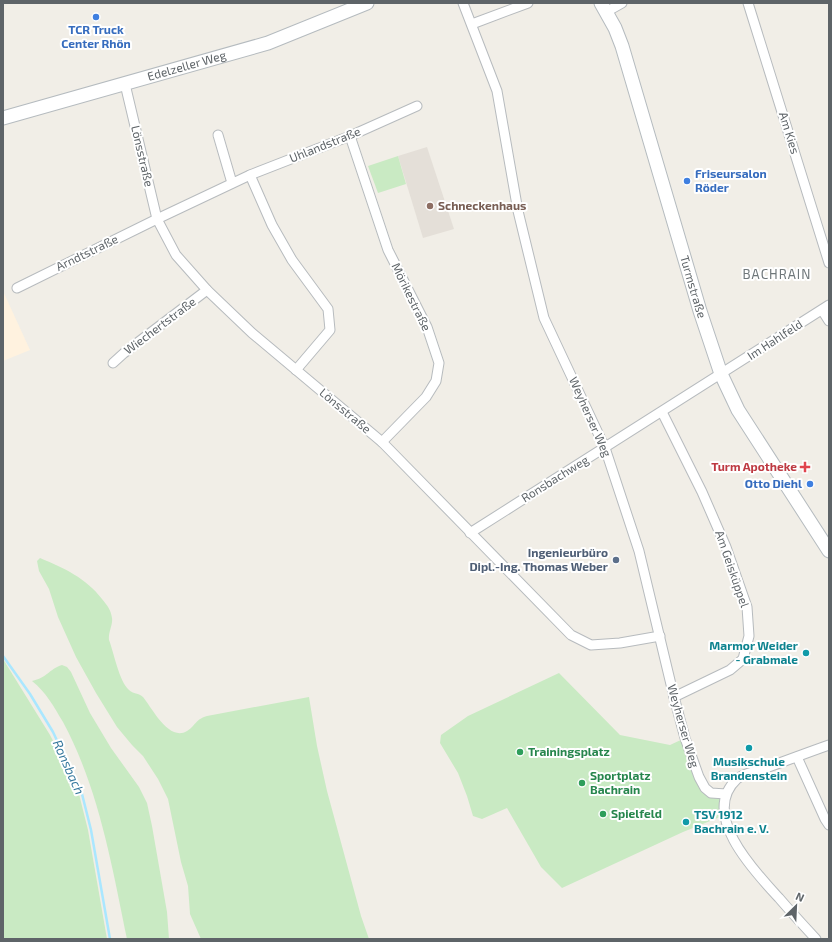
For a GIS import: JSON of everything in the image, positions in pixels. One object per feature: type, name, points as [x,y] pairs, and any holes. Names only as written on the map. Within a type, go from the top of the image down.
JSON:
[{"type":"main road","name":"Edelzeller Weg","points":[[3,118],[268,43],[367,3]]},
{"type":"main road","name":"Turmstraße","points":[[604,7],[622,46],[700,311],[721,374],[738,410],[829,551]]},
{"type":"street","name":"Weyherser Weg","points":[[463,3],[497,91],[518,211],[544,318],[605,448],[639,551],[674,697],[685,738],[699,778],[705,788],[711,793],[726,794]]},
{"type":"street","points":[[472,24],[528,3]]},
{"type":"street","points":[[604,7],[622,3]]},
{"type":"street","name":"Am Kies","points":[[748,3],[829,263]]},
{"type":"street","name":"Lönsstraße","points":[[125,84],[157,219],[176,255],[207,290],[252,332],[382,442],[571,635],[591,645],[620,643],[660,636]]},
{"type":"street","name":"Uhlandstraße","points":[[157,219],[250,175],[350,136],[417,106]]},
{"type":"street","points":[[218,135],[232,183]]},
{"type":"street","name":"Mörikestraße","points":[[350,136],[388,250],[427,327],[439,363],[436,382],[426,397],[382,442]]},
{"type":"street","points":[[250,175],[272,224],[292,260],[328,309],[330,330],[296,370]]},
{"type":"street","name":"Arndtstraße","points":[[17,288],[157,219]]},
{"type":"street","name":"Wiechertstraße","points":[[113,363],[207,290]]},
{"type":"street","points":[[825,308],[829,320]]},
{"type":"street","name":"Im Hahlfeld","points":[[721,374],[825,308]]},
{"type":"street","name":"Ronsbachweg","points":[[470,533],[721,374]]},
{"type":"street","name":"Am Geisküppel","points":[[662,412],[726,547],[747,607],[748,636],[743,659],[730,670],[674,697]]},
{"type":"street","points":[[816,939],[743,856],[731,835],[725,815],[726,794],[738,778],[829,745]]},
{"type":"street","points":[[797,757],[829,825]]},
{"type":"shaded area","name":"Schneckenhaus","points":[[427,147],[454,229],[423,238],[398,156]]},
{"type":"shaded area","points":[[3,291],[30,350],[3,361]]},
{"type":"green space","points":[[398,156],[406,184],[378,193],[368,166]]},
{"type":"green space","points":[[40,558],[82,579],[106,603],[112,618],[109,640],[125,686],[132,692],[143,697],[162,722],[174,732],[180,733],[187,731],[197,721],[207,716],[309,697],[317,746],[327,791],[361,916],[369,939],[201,939],[190,914],[188,886],[181,862],[168,799],[158,779],[143,756],[117,727],[76,657],[58,617],[49,589],[39,571],[37,561]]},
{"type":"green space","points":[[3,659],[50,735],[79,794],[88,830],[107,939],[3,939]]},
{"type":"green space","points":[[62,665],[67,667],[71,672],[90,713],[111,748],[139,787],[147,803],[167,912],[169,939],[127,939],[110,856],[86,774],[63,722],[46,695],[32,681],[41,678]]},
{"type":"green space","name":"Sportplatz Bachrain","points":[[559,673],[620,735],[670,745],[685,738],[705,788],[726,794],[725,815],[683,832],[562,888],[541,867],[507,808],[482,819],[473,816],[458,773],[440,743],[441,735],[468,716]]},
{"type":"waterway","name":"Ronsbach","points":[[3,656],[30,694],[53,732],[82,794],[91,830],[110,939]]},
{"type":"place","name":"TCR Truck Center Rhön","points":[[96,17]]},
{"type":"place","name":"Friseursalon Röder","points":[[687,181]]},
{"type":"place","name":"Schneckenhaus","points":[[430,206]]},
{"type":"place","name":"Turm Apotheke","points":[[805,467]]},
{"type":"place","name":"Otto Diehl","points":[[810,484]]},
{"type":"place","name":"Ingenieurbüro Dipl.-Ing. Thomas Weber","points":[[616,560]]},
{"type":"place","name":"Marmor Weider - Grabmale","points":[[806,653]]},
{"type":"place","name":"Musikschule Brandenstein","points":[[749,748]]},
{"type":"place","name":"Trainingsplatz","points":[[520,752]]},
{"type":"place","name":"Sportplatz Bachrain","points":[[582,783]]},
{"type":"place","name":"Spielfeld","points":[[603,814]]},
{"type":"place","name":"TSV 1912 Bachrain e. V.","points":[[686,822]]},
{"type":"district","name":"BACHRAIN","points":[[777,274]]}]
